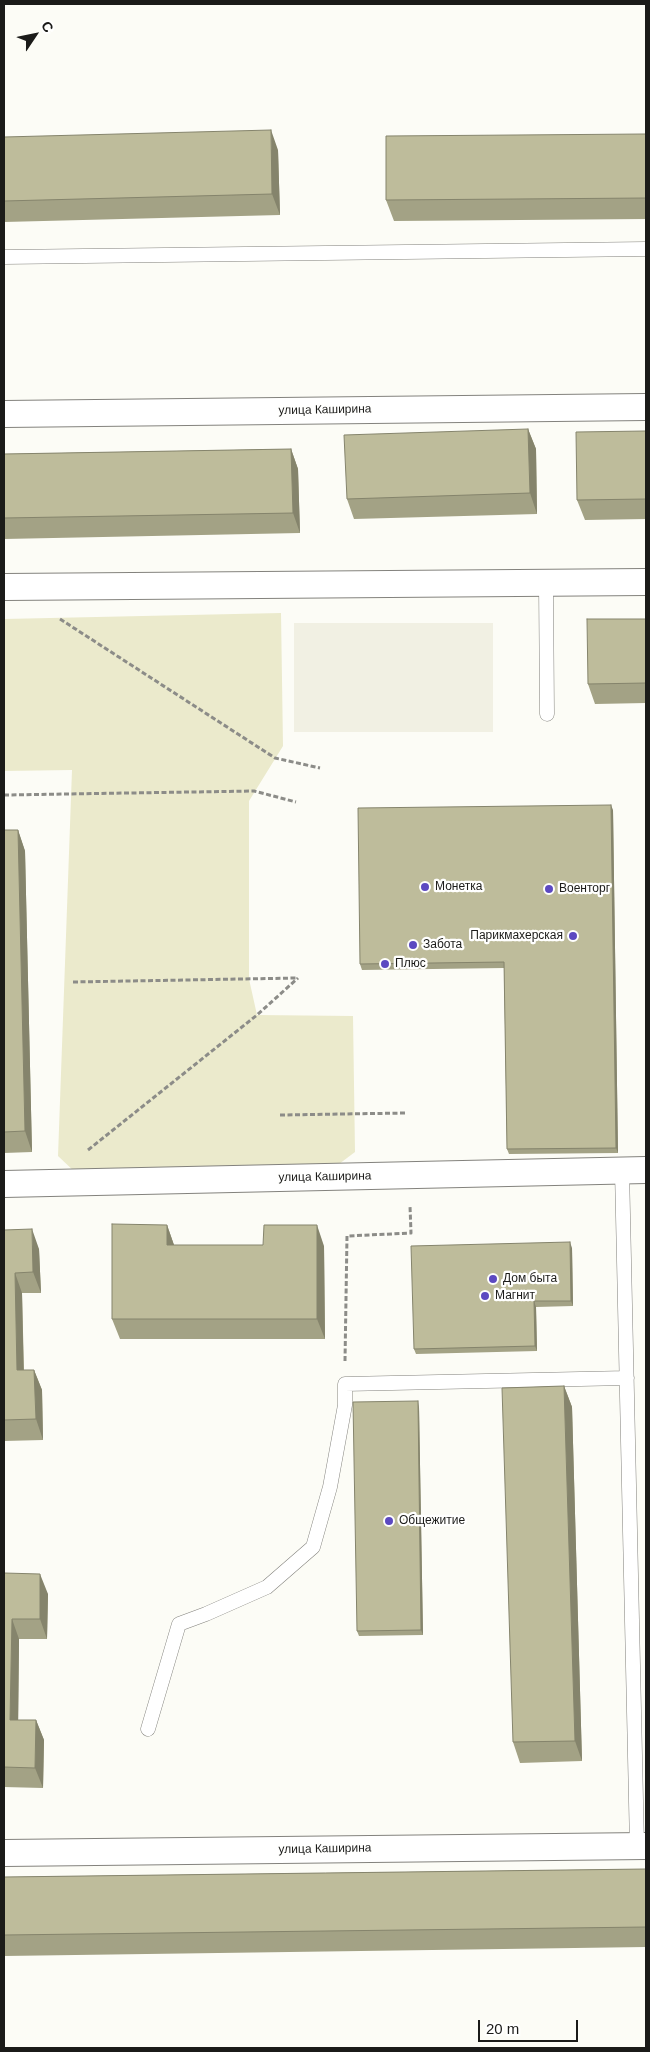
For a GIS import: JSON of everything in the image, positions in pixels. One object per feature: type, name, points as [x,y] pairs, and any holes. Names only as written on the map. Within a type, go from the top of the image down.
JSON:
[{"type":"street","name":"улица Каширина","points":[[4,414],[646,407]]},
{"type":"street","points":[[15,587],[646,582]]},
{"type":"street","name":"улица Каширина","points":[[4,1184],[634,1170]]},
{"type":"street","name":"улица Каширина","points":[[4,1853],[642,1846]]},
{"type":"lane","points":[[4,257],[646,249]]},
{"type":"lane","points":[[546,583],[547,714]]},
{"type":"lane","points":[[634,1170],[627,1378],[642,1846]]},
{"type":"lane","points":[[148,1729],[179,1624],[206,1614],[267,1586],[313,1547],[330,1487],[345,1404],[345,1384],[627,1378]]},
{"type":"path","points":[[15,587],[45,609],[275,758],[320,768]]},
{"type":"path","points":[[4,796],[254,791],[296,802]]},
{"type":"path","points":[[73,982],[298,978],[257,1015],[80,1155]]},
{"type":"path","points":[[280,1115],[407,1113]]},
{"type":"path","points":[[345,1384],[348,1236],[411,1233],[409,1175]]},
{"type":"shaded area","points":[[294,623],[493,623],[493,732],[294,732]]},
{"type":"green space","points":[[281,613],[283,746],[249,801],[249,979],[257,1015],[353,1016],[355,1152],[335,1167],[77,1174],[58,1156],[72,770],[4,771],[4,619]]},
{"type":"building","points":[[271,130],[272,194],[4,201],[4,137]]},
{"type":"building","points":[[646,134],[646,198],[386,200],[386,136]]},
{"type":"building","points":[[528,429],[530,493],[347,499],[344,435]]},
{"type":"building","points":[[646,431],[646,499],[577,500],[576,432]]},
{"type":"building","points":[[291,449],[293,513],[4,518],[4,454]]},
{"type":"building","points":[[587,619],[646,619],[646,683],[588,684]]},
{"type":"building","points":[[611,805],[616,1148],[507,1149],[504,962],[360,964],[358,808]]},
{"type":"building","points":[[4,830],[18,830],[25,1131],[4,1132]]},
{"type":"building","points":[[112,1224],[167,1225],[167,1245],[263,1245],[264,1225],[317,1225],[317,1319],[112,1319]]},
{"type":"building","points":[[32,1229],[33,1272],[15,1273],[17,1370],[34,1370],[36,1419],[4,1420],[4,1230]]},
{"type":"building","name":"Дом быта","points":[[570,1242],[571,1301],[534,1301],[535,1346],[414,1349],[411,1246]]},
{"type":"building","points":[[564,1386],[575,1741],[513,1742],[502,1388]]},
{"type":"building","name":"Общежитие","points":[[418,1401],[421,1630],[357,1631],[353,1402]]},
{"type":"building","points":[[4,1573],[40,1574],[40,1619],[12,1619],[10,1720],[36,1720],[35,1768],[4,1767]]},
{"type":"building","points":[[646,1869],[646,1927],[4,1935],[4,1877]]},
{"type":"place","name":"Монетка","points":[[425,887]]},
{"type":"place","name":"Военторг","points":[[549,889]]},
{"type":"place","name":"Парикмахерская","points":[[573,936]]},
{"type":"place","name":"Забота","points":[[413,945]]},
{"type":"place","name":"Плюс","points":[[385,964]]},
{"type":"place","name":"Дом быта","points":[[493,1279]]},
{"type":"place","name":"Магнит","points":[[485,1296]]},
{"type":"place","name":"Общежитие","points":[[389,1521]]}]
